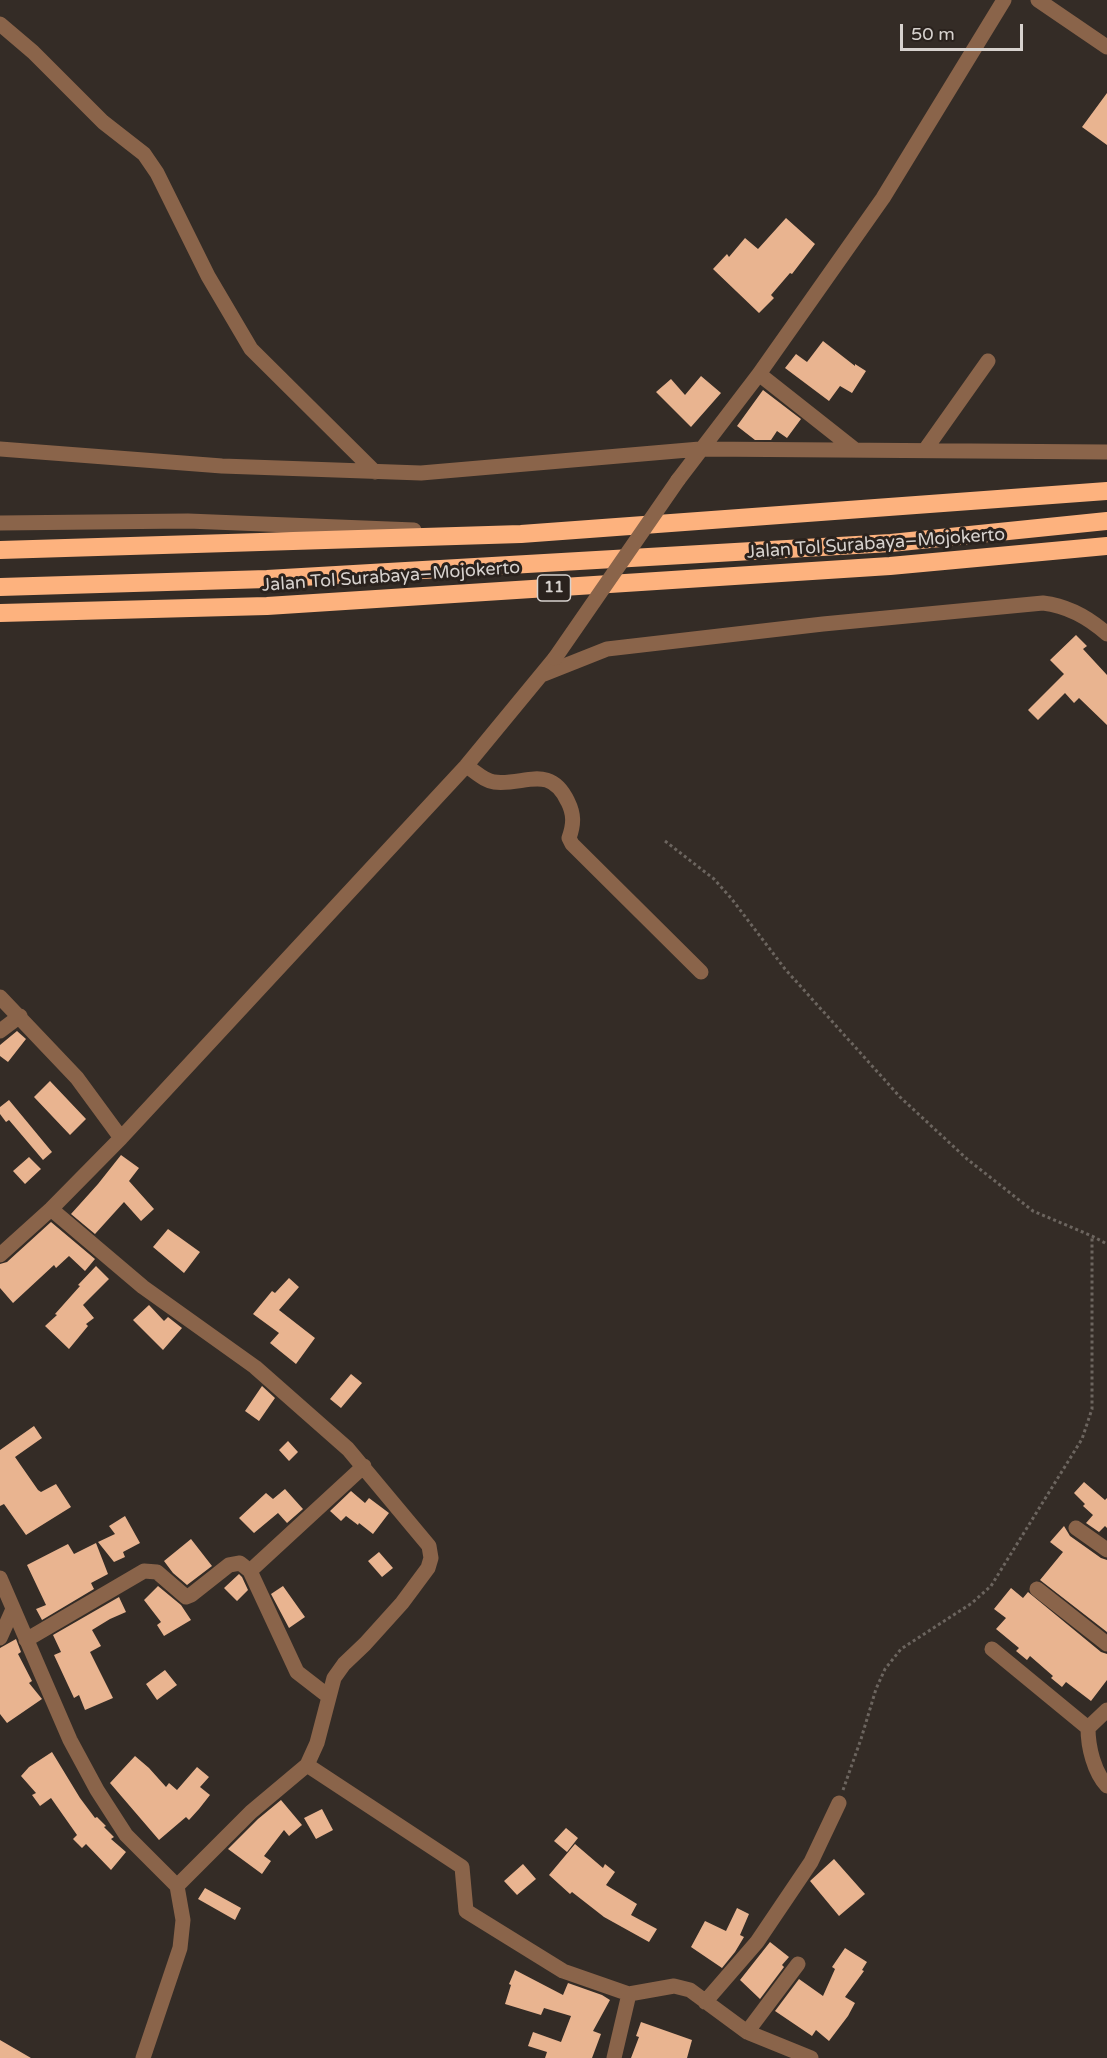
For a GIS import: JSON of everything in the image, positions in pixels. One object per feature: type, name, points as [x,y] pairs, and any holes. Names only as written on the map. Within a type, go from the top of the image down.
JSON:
[{"type":"highway","points":[[0,550],[521,534],[1107,491]]},
{"type":"highway","name":"Jalan Tol Surabaya–Mojokerto","points":[[0,587],[267,579],[891,543],[1107,521]]},
{"type":"highway","name":"Jalan Tol Surabaya–Mojokerto","points":[[0,613],[267,606],[890,566],[1107,546]]},
{"type":"street","points":[[0,1255],[51,1209],[121,1138],[466,766],[542,675],[700,449],[759,374],[883,198],[1004,0]]},
{"type":"street","points":[[1038,0],[1107,47]]},
{"type":"street","points":[[0,24],[33,52],[103,122],[144,154],[157,172],[208,276],[251,349],[375,472]]},
{"type":"street","points":[[925,450],[988,361]]},
{"type":"street","points":[[759,374],[854,449]]},
{"type":"street","points":[[0,449],[222,466],[422,473],[700,449],[1107,452]]},
{"type":"street","points":[[0,523],[188,521],[521,534]]},
{"type":"street","points":[[542,675],[607,649],[823,624],[1043,603],[1061,605],[1095,624],[1107,634]]},
{"type":"street","points":[[466,766],[487,781],[498,783],[533,778],[548,780],[560,788],[573,815],[569,838],[572,844],[701,972]]},
{"type":"street","points":[[0,996],[77,1078],[121,1138]]},
{"type":"street","points":[[0,1031],[20,1016]]},
{"type":"street","points":[[51,1209],[143,1287],[255,1367],[348,1449],[429,1546],[431,1558],[428,1568],[402,1603],[344,1664],[334,1678],[317,1743],[307,1764],[251,1812],[177,1886]]},
{"type":"street","points":[[250,1571],[364,1466]]},
{"type":"street","points":[[1076,1528],[1107,1550]]},
{"type":"street","points":[[26,1640],[144,1571],[157,1572],[186,1597],[191,1596],[234,1563],[246,1566],[250,1571],[297,1672],[328,1696]]},
{"type":"street","points":[[0,1578],[70,1740],[97,1790],[126,1835],[177,1886],[183,1920],[180,1948],[143,2058]]},
{"type":"street","points":[[1037,1589],[1107,1644]]},
{"type":"street","points":[[0,1638],[13,1609]]},
{"type":"street","points":[[992,1649],[1088,1728],[1090,1747],[1099,1774],[1107,1786]]},
{"type":"street","points":[[1088,1728],[1107,1710]]},
{"type":"street","points":[[307,1764],[462,1867],[465,1911],[563,1971],[629,1994],[674,1986],[690,1990],[747,2031],[811,2058]]},
{"type":"street","points":[[705,2002],[758,1942],[811,1862],[839,1803]]},
{"type":"street","points":[[747,2031],[798,1964]]},
{"type":"street","points":[[614,2058],[629,1994]]},
{"type":"path","points":[[665,841],[714,879],[785,969],[900,1097],[967,1160],[1033,1211],[1092,1236],[1107,1245]]},
{"type":"path","points":[[839,1803],[876,1689],[885,1669],[902,1649],[972,1603],[991,1586],[1082,1439],[1092,1409],[1092,1236]]},
{"type":"building","points":[[1107,93],[1107,145],[1082,127]]},
{"type":"building","points":[[786,218],[815,244],[792,274],[790,273],[771,295],[774,298],[759,313],[713,269],[727,254],[729,257],[745,238],[758,249]]},
{"type":"building","points":[[823,341],[855,366],[855,364],[866,371],[852,393],[840,386],[829,401],[785,368],[796,354],[807,362]]},
{"type":"building","points":[[701,376],[721,393],[691,427],[656,392],[671,379],[685,395]]},
{"type":"building","points":[[763,390],[801,419],[787,438],[777,431],[771,440],[755,440],[737,426]]},
{"type":"building","points":[[1076,635],[1087,646],[1083,649],[1107,675],[1107,725],[1079,698],[1074,703],[1065,693],[1038,720],[1028,710],[1064,674],[1050,660]]},
{"type":"building","points":[[17,1031],[26,1039],[8,1062],[0,1056],[0,1045]]},
{"type":"building","points":[[50,1081],[86,1119],[70,1135],[34,1097]]},
{"type":"building","points":[[9,1100],[52,1152],[43,1160],[9,1120],[6,1122],[0,1114],[0,1107]]},
{"type":"building","points":[[121,1155],[139,1168],[129,1181],[154,1209],[141,1221],[124,1202],[95,1234],[71,1214]]},
{"type":"building","points":[[29,1157],[41,1169],[25,1184],[13,1171]]},
{"type":"building","points":[[51,1222],[95,1259],[85,1271],[69,1256],[56,1268],[54,1265],[13,1303],[0,1288],[0,1264],[7,1262]]},
{"type":"building","points":[[168,1229],[200,1252],[184,1273],[153,1247]]},
{"type":"building","points":[[96,1266],[109,1279],[83,1305],[94,1318],[86,1324],[88,1326],[69,1349],[45,1326],[57,1315],[55,1314],[80,1286],[78,1285]]},
{"type":"building","points":[[289,1278],[299,1287],[279,1310],[315,1338],[296,1364],[270,1343],[279,1333],[253,1314],[272,1291],[275,1293]]},
{"type":"building","points":[[149,1305],[164,1321],[168,1317],[182,1328],[163,1350],[133,1320]]},
{"type":"building","points":[[351,1374],[362,1383],[341,1408],[330,1399]]},
{"type":"building","points":[[262,1386],[275,1398],[259,1421],[245,1411]]},
{"type":"building","points":[[34,1426],[42,1438],[15,1457],[38,1490],[41,1492],[56,1484],[71,1507],[26,1535],[4,1504],[0,1506],[0,1450]]},
{"type":"building","points":[[288,1441],[298,1452],[289,1461],[279,1450]]},
{"type":"building","points":[[1084,1482],[1105,1500],[1107,1498],[1107,1528],[1105,1526],[1099,1532],[1086,1523],[1093,1515],[1074,1493]]},
{"type":"building","points":[[285,1489],[303,1509],[287,1523],[278,1513],[254,1533],[239,1518],[266,1493],[273,1499]]},
{"type":"building","points":[[351,1491],[365,1503],[369,1498],[389,1513],[373,1534],[346,1516],[341,1521],[330,1511]]},
{"type":"building","points":[[125,1516],[140,1543],[123,1552],[125,1557],[114,1562],[98,1542],[115,1534],[109,1526]]},
{"type":"building","points":[[1064,1526],[1070,1536],[1107,1560],[1107,1632],[1040,1580],[1063,1552],[1050,1542]]},
{"type":"building","points":[[191,1539],[212,1566],[187,1585],[173,1573],[164,1561]]},
{"type":"building","points":[[96,1543],[108,1574],[91,1583],[94,1589],[42,1620],[36,1609],[46,1605],[27,1565],[68,1544],[74,1554]]},
{"type":"building","points":[[379,1552],[393,1568],[382,1577],[368,1561]]},
{"type":"building","points":[[239,1574],[248,1590],[237,1601],[224,1588]]},
{"type":"building","points":[[158,1586],[181,1605],[191,1620],[164,1636],[157,1625],[161,1622],[144,1600]]},
{"type":"building","points":[[283,1586],[305,1617],[289,1628],[271,1594]]},
{"type":"building","points":[[1011,1588],[1023,1598],[1028,1592],[1101,1652],[1107,1654],[1107,1680],[1091,1701],[1066,1682],[1062,1687],[1030,1656],[1027,1660],[1016,1651],[1019,1648],[996,1629],[1006,1618],[994,1609]]},
{"type":"building","points":[[119,1597],[126,1612],[92,1630],[101,1646],[90,1652],[113,1698],[85,1710],[79,1695],[74,1698],[54,1655],[61,1652],[53,1635]]},
{"type":"building","points":[[16,1639],[21,1652],[18,1654],[32,1681],[29,1683],[42,1699],[7,1723],[0,1714],[0,1648]]},
{"type":"building","points":[[165,1670],[177,1685],[157,1700],[146,1684]]},
{"type":"building","points":[[52,1752],[80,1798],[95,1818],[97,1817],[106,1826],[104,1827],[114,1837],[111,1839],[126,1852],[111,1870],[86,1844],[82,1848],[73,1839],[77,1835],[51,1798],[40,1806],[32,1795],[36,1793],[21,1776],[29,1767]]},
{"type":"building","points":[[135,1756],[166,1787],[169,1783],[177,1790],[197,1767],[209,1777],[200,1787],[210,1795],[199,1809],[189,1820],[186,1817],[159,1840],[110,1783]]},
{"type":"building","points":[[281,1800],[302,1825],[289,1836],[284,1830],[264,1856],[271,1861],[262,1874],[228,1849]]},
{"type":"building","points":[[322,1809],[333,1830],[316,1839],[304,1818]]},
{"type":"building","points":[[566,1828],[578,1838],[567,1852],[554,1841]]},
{"type":"building","points":[[575,1844],[603,1868],[605,1864],[615,1872],[606,1885],[637,1904],[631,1915],[657,1929],[649,1942],[604,1917],[572,1892],[570,1894],[549,1875]]},
{"type":"building","points":[[834,1859],[865,1894],[839,1916],[810,1881]]},
{"type":"building","points":[[523,1864],[536,1879],[517,1895],[504,1881]]},
{"type":"building","points":[[205,1888],[241,1908],[235,1920],[198,1899]]},
{"type":"building","points":[[737,1908],[749,1914],[740,1935],[744,1937],[722,1968],[691,1947],[705,1921],[726,1931]]},
{"type":"building","points":[[770,1942],[789,1957],[760,1999],[740,1980]]},
{"type":"building","points":[[845,1948],[867,1962],[862,1970],[864,1971],[845,1997],[855,2003],[829,2041],[816,2030],[812,2036],[775,2011],[799,1979],[823,1996],[835,1969],[832,1967]]},
{"type":"building","points":[[515,1970],[563,1995],[568,1983],[610,2000],[593,2031],[601,2034],[592,2058],[545,2058],[547,2052],[528,2046],[533,2032],[561,2042],[571,2016],[544,2008],[541,2015],[505,2004],[511,1985],[509,1984]]},
{"type":"building","points":[[641,2022],[692,2040],[687,2058],[631,2058],[639,2037],[636,2036]]},
{"type":"building","points":[[0,2040],[31,2058],[0,2058]]}]
